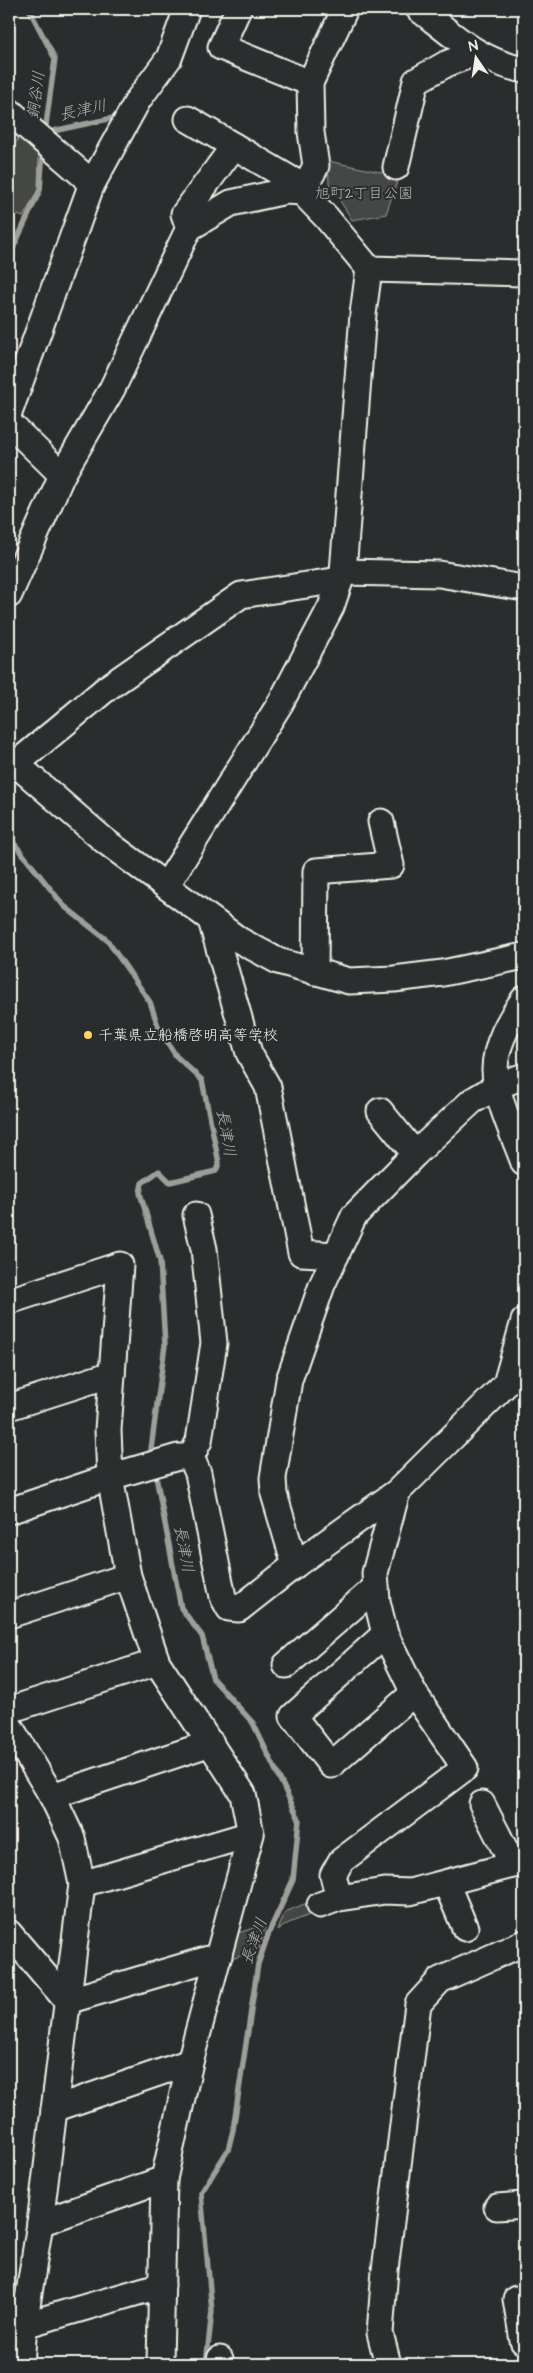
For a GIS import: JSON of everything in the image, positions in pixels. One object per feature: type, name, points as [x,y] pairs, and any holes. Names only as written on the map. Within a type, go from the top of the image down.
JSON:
[{"type":"street","points":[[9,413],[91,186],[138,100],[169,58],[187,9]]},
{"type":"street","points":[[238,9],[221,47],[310,83]]},
{"type":"street","points":[[302,192],[316,166],[311,132],[310,83],[345,9]]},
{"type":"street","points":[[418,9],[475,53],[502,66],[524,70]]},
{"type":"street","points":[[396,167],[416,81],[446,64],[475,53]]},
{"type":"street","points":[[9,111],[84,176],[91,186]]},
{"type":"street","points":[[166,886],[281,702],[331,607],[342,576],[363,314],[369,269],[326,217],[292,180],[188,119]]},
{"type":"street","points":[[189,228],[184,214],[234,146]]},
{"type":"street","points":[[9,595],[62,475],[112,389],[189,228],[230,203],[286,191],[302,192]]},
{"type":"street","points":[[369,269],[524,273]]},
{"type":"street","points":[[9,423],[62,475]]},
{"type":"street","points":[[524,588],[439,574],[342,576],[242,595],[107,688],[12,761],[105,841],[239,940],[278,961],[349,981],[394,979],[443,973],[524,956]]},
{"type":"street","points":[[315,972],[316,872],[391,865],[381,822]]},
{"type":"street","points":[[211,920],[249,1053],[268,1087],[301,1253],[336,1255]]},
{"type":"street","points":[[524,999],[501,1038],[495,1069],[497,1086],[524,1163]]},
{"type":"street","points":[[295,1565],[274,1494],[273,1478],[289,1380],[322,1284],[354,1216],[415,1154],[472,1101],[497,1086],[524,1076]]},
{"type":"street","points":[[380,1112],[415,1154]]},
{"type":"street","points":[[196,1215],[204,1249],[214,1343],[199,1441],[192,1457],[198,1473],[223,1597],[229,1608],[239,1609],[295,1565],[397,1492],[506,1384],[524,1321]]},
{"type":"street","points":[[9,1301],[120,1265],[108,1430],[110,1477],[128,1576],[157,1662],[243,1794],[251,1834],[190,2062],[164,2178],[160,2364]]},
{"type":"street","points":[[9,1407],[112,1374]]},
{"type":"street","points":[[9,1512],[110,1477],[178,1457],[192,1457]]},
{"type":"street","points":[[397,1492],[376,1573],[377,1601],[385,1634],[414,1694],[465,1768],[341,1861],[333,1875],[330,1902],[385,1891],[410,1892],[519,1864],[482,1804]]},
{"type":"street","points":[[9,1615],[128,1576]]},
{"type":"street","points":[[286,1666],[376,1587]]},
{"type":"street","points":[[385,1634],[293,1716],[331,1765],[414,1694]]},
{"type":"street","points":[[9,1710],[157,1662]]},
{"type":"street","points":[[9,1724],[52,1796],[72,1838],[82,1884],[40,2223],[16,2316],[21,2364]]},
{"type":"street","points":[[52,1796],[211,1743]]},
{"type":"street","points":[[82,1884],[251,1834]]},
{"type":"street","points":[[446,1883],[465,1928]]},
{"type":"street","points":[[9,1933],[67,2000]]},
{"type":"street","points":[[388,2364],[380,2333],[385,2270],[418,2004],[440,1980],[524,1943]]},
{"type":"street","points":[[67,2000],[219,1956]]},
{"type":"street","points":[[54,2109],[190,2062]]},
{"type":"street","points":[[40,2223],[164,2178]]},
{"type":"street","points":[[497,2207],[524,2204]]},
{"type":"street","points":[[16,2316],[162,2285]]},
{"type":"street","points":[[522,2341],[516,2299],[524,2299]]},
{"type":"green space","points":[[20,135],[39,149],[38,190],[23,217],[9,212],[9,155]]},
{"type":"green space","name":"旭町2丁目公園","points":[[328,161],[399,176],[386,214],[352,220],[329,183]]},
{"type":"green space","points":[[312,1901],[315,1913],[289,1923],[278,1930],[285,1912]]},
{"type":"green space","points":[[266,1924],[259,1949],[224,1962],[231,1929],[238,1933]]},
{"type":"waterway","name":"銅谷川","points":[[29,9],[55,59],[45,132]]},
{"type":"waterway","name":"長津川","points":[[44,133],[122,116]]},
{"type":"waterway","name":"長津川","points":[[9,257],[40,190],[43,150]]},
{"type":"waterway","name":"長津川","points":[[9,837],[64,906],[107,940],[150,1002],[159,1029],[176,1056],[202,1080],[219,1163],[216,1171],[170,1182],[159,1171],[142,1183],[140,1193],[160,1261],[165,1345],[151,1449],[153,1457]]},
{"type":"waterway","name":"長津川","points":[[155,1471],[181,1608],[202,1636],[213,1679],[253,1723],[299,1819],[293,1880],[269,1932],[258,1964],[233,2130],[228,2150],[201,2193],[212,2311],[206,2364]]},
{"type":"place","name":"千葉県立船橋啓明高等学校","points":[[88,1035]]}]
